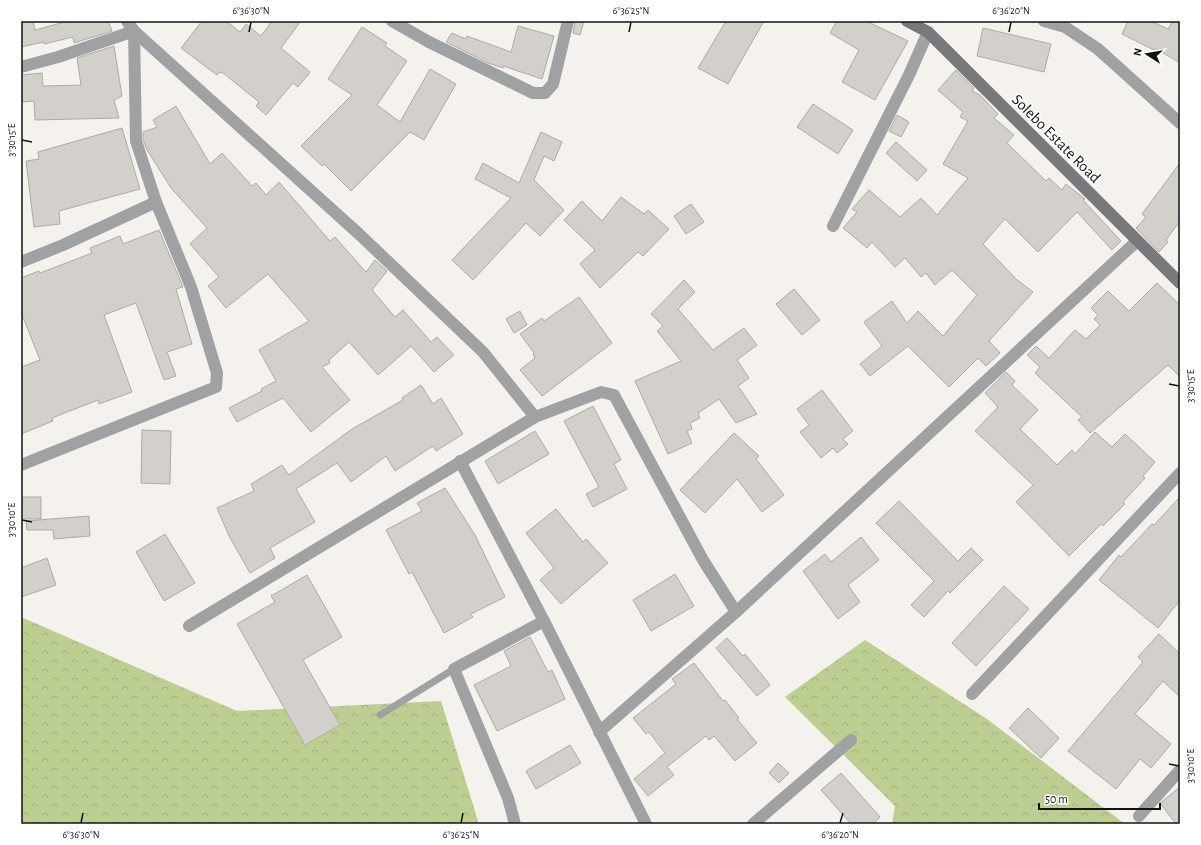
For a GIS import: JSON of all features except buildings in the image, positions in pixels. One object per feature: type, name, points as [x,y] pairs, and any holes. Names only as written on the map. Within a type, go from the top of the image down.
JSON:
[{"type":"street","points":[[392,21],[429,42],[533,93],[545,93],[553,84],[568,21]]},
{"type":"street","name":"Solebo Estate Road","points":[[907,21],[928,32],[1136,241],[1180,283]]},
{"type":"street","points":[[1044,21],[1065,28],[1098,48],[1180,123]]},
{"type":"street","points":[[21,67],[58,57],[131,26]]},
{"type":"street","points":[[21,465],[216,387],[216,373],[191,287],[156,202],[136,141],[131,26]]},
{"type":"street","points":[[131,26],[359,234],[483,352],[534,417]]},
{"type":"street","points":[[833,226],[909,75],[928,32]]},
{"type":"street","points":[[21,262],[63,245],[156,202]]},
{"type":"street","points":[[600,732],[736,612],[1136,241]]},
{"type":"street","points":[[189,626],[534,417],[601,392],[614,395],[703,560],[736,612]]},
{"type":"street","points":[[460,461],[544,621],[646,824]]},
{"type":"street","points":[[972,694],[1180,473]]},
{"type":"street","points":[[514,824],[508,798],[454,669],[544,621]]},
{"type":"street","points":[[753,824],[851,740]]},
{"type":"street","points":[[1139,816],[1180,770]]},
{"type":"lane","points":[[380,714],[454,669]]},
{"type":"green space","points":[[21,617],[237,711],[441,701],[479,824],[21,824]]},
{"type":"green space","points":[[865,640],[987,719],[1125,824],[892,824],[895,806],[785,697]]}]
